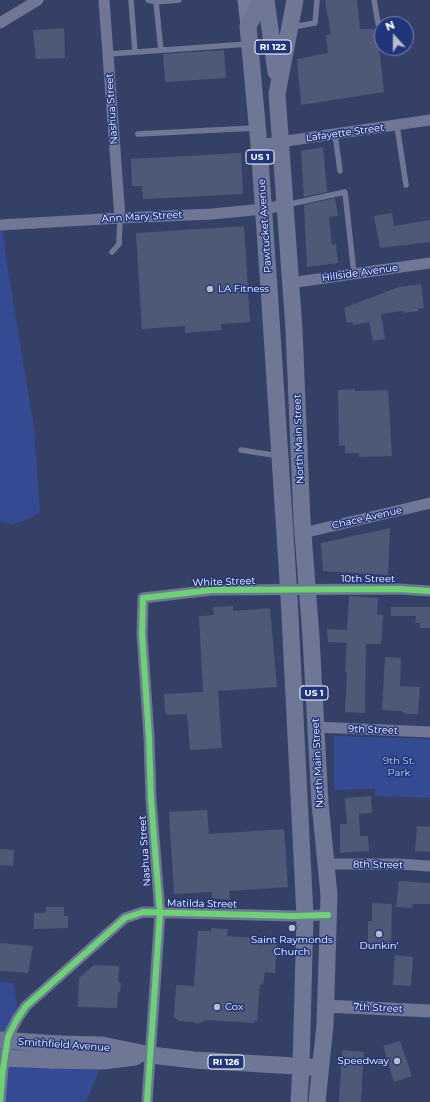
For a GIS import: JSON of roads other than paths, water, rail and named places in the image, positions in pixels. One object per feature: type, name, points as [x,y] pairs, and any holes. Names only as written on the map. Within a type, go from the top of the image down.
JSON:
[{"type":"main road","points":[[245,0],[248,26]]},
{"type":"main road","points":[[248,26],[262,0]]},
{"type":"main road","name":"RI 122","points":[[266,0],[277,72],[277,94]]},
{"type":"main road","name":"Pawtucket Avenue","points":[[290,281],[277,94],[295,0]]},
{"type":"main road","name":"Pawtucket Avenue","points":[[248,26],[258,128],[269,288]]},
{"type":"main road","points":[[269,288],[290,281]]},
{"type":"main road","name":"North Main Street","points":[[290,281],[307,590],[325,864],[329,895],[325,1006],[317,1102]]},
{"type":"main road","name":"North Main Street","points":[[269,288],[305,916],[302,1066],[299,1102]]},
{"type":"main road","name":"Smithfield Avenue","points":[[4,1038],[59,1044],[102,1045],[151,1055],[194,1060],[321,1068]]},
{"type":"main road","name":"Smithfield Avenue","points":[[0,1058],[102,1061],[151,1055]]},
{"type":"street","points":[[0,23],[38,0]]},
{"type":"street","name":"Nashua Street","points":[[104,0],[120,218]]},
{"type":"street","name":"Lafayette Street","points":[[259,145],[430,120]]},
{"type":"street","name":"Ann Mary Street","points":[[0,225],[212,214],[264,209],[284,205]]},
{"type":"street","name":"Hillside Avenue","points":[[290,281],[354,274],[430,263]]},
{"type":"street","name":"Chace Avenue","points":[[304,533],[430,503]]},
{"type":"street","name":"10th Street","points":[[307,590],[398,589],[430,591]]},
{"type":"street","name":"White Street","points":[[143,598],[212,590],[307,590]]},
{"type":"street","name":"Nashua Street","points":[[143,598],[142,634],[149,737],[151,799],[160,913],[147,1102]]},
{"type":"street","name":"9th Street","points":[[316,727],[430,732]]},
{"type":"street","name":"8th Street","points":[[325,864],[398,864],[430,866]]},
{"type":"street","name":"Matilda Street","points":[[4,1038],[26,1006],[125,918],[143,912],[305,916],[328,915]]},
{"type":"street","name":"7th Street","points":[[325,1006],[430,1012]]},
{"type":"street","points":[[0,1102],[4,1038]]},
{"type":"lane","points":[[131,0],[135,52]]},
{"type":"lane","points":[[148,0],[156,2],[179,0]]},
{"type":"lane","points":[[289,28],[314,23],[317,0]]},
{"type":"lane","points":[[374,0],[377,16]]},
{"type":"lane","points":[[156,2],[161,50]]},
{"type":"lane","points":[[108,54],[250,44]]},
{"type":"lane","points":[[397,126],[406,185]]},
{"type":"lane","points":[[138,134],[258,128]]},
{"type":"lane","points":[[335,134],[340,172]]},
{"type":"lane","points":[[284,205],[345,192],[354,274]]},
{"type":"lane","points":[[112,252],[119,244],[120,218]]},
{"type":"lane","points":[[241,450],[279,456]]},
{"type":"place","name":"LA Fitness","points":[[210,289]]},
{"type":"place","name":"Saint Raymonds Church","points":[[292,928]]},
{"type":"place","name":"Dunkin'","points":[[379,934]]},
{"type":"place","name":"Cox","points":[[217,1007]]},
{"type":"place","name":"Speedway","points":[[397,1061]]},
{"type":"park label","name":"9th St. Park","points":[[399,766]]}]
